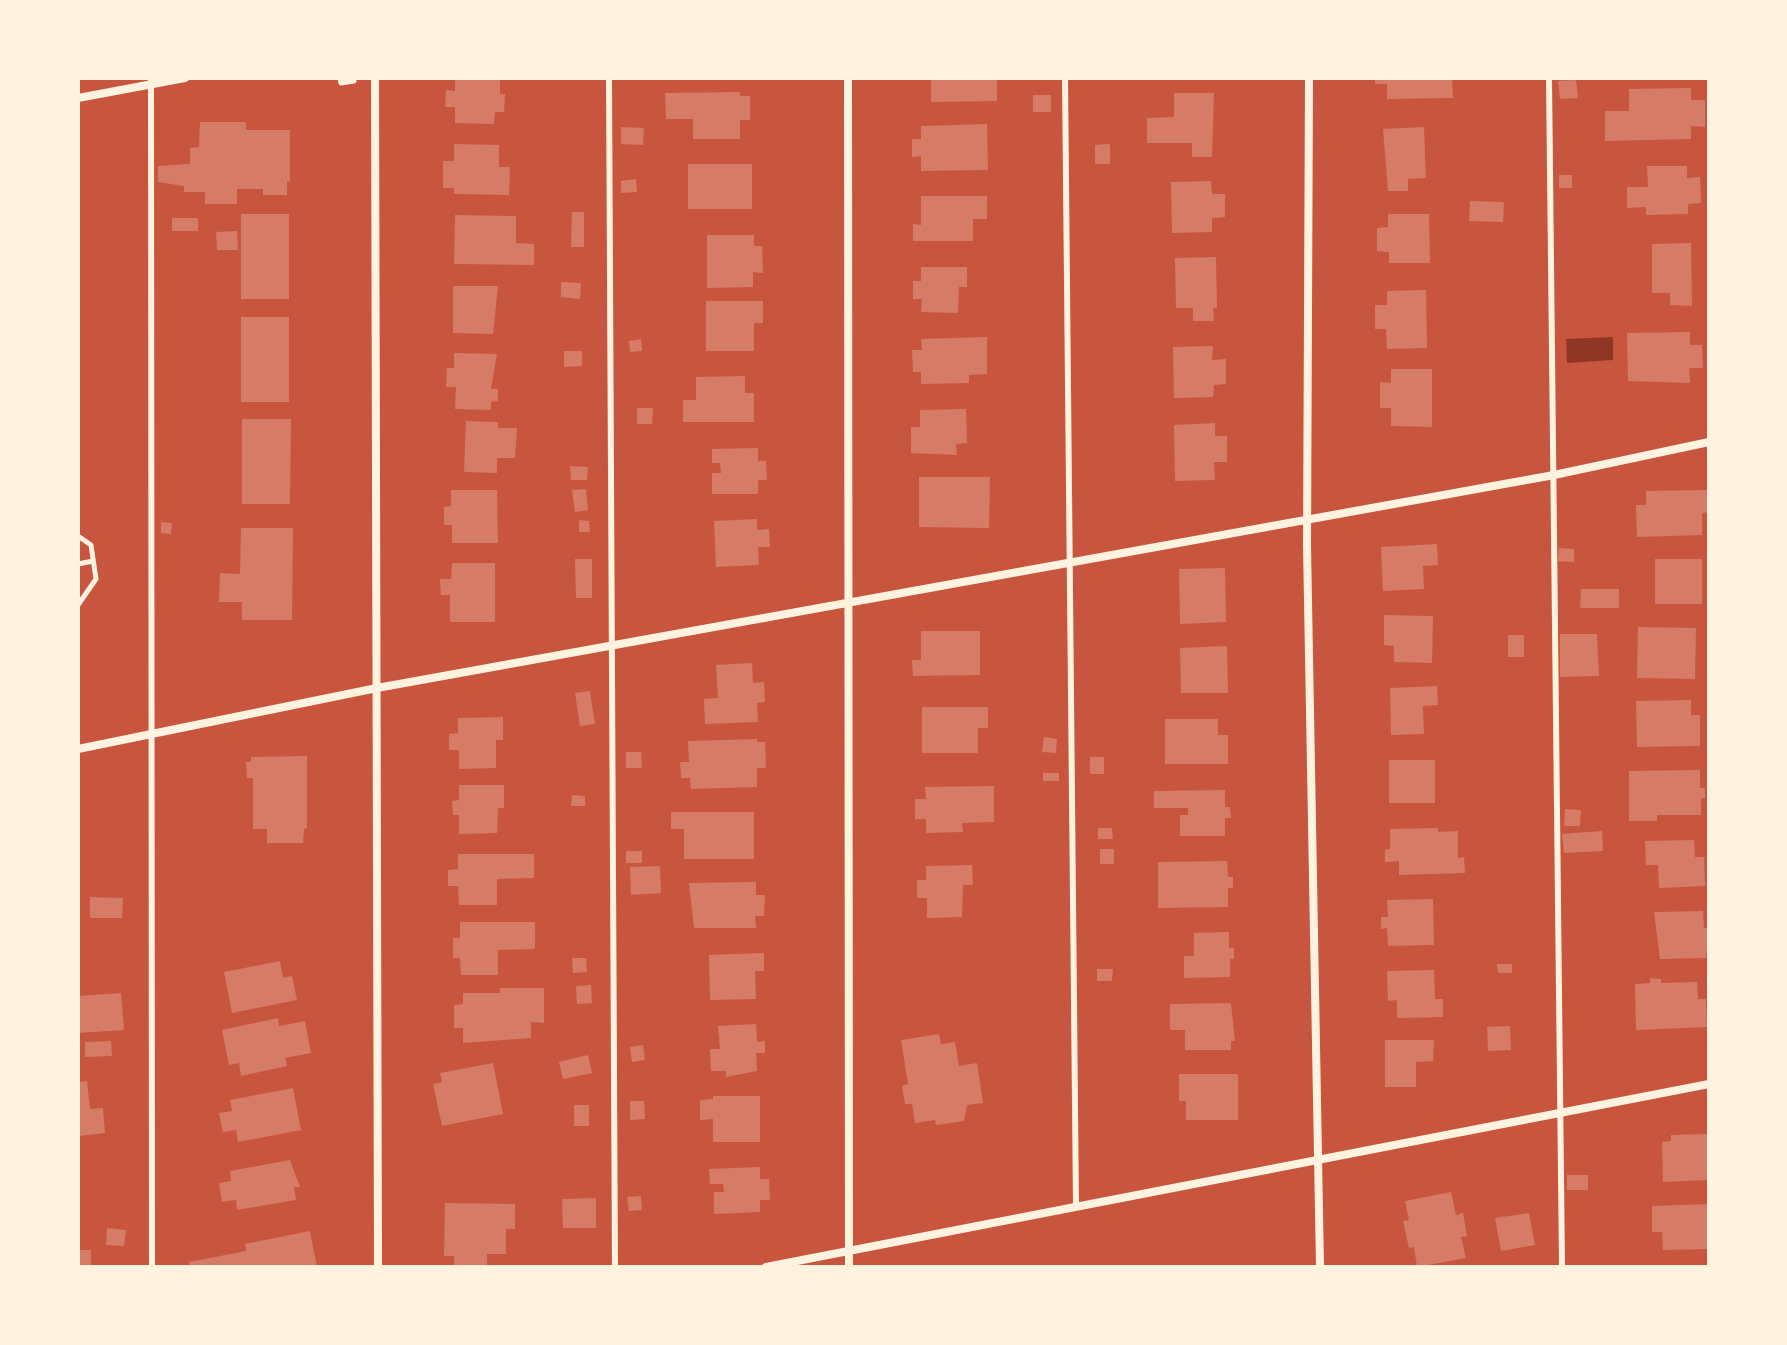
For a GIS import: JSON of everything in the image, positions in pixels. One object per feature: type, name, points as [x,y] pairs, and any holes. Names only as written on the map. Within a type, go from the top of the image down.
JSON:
[{"type":"street","points":[[78,98],[151,81],[185,78]]},
{"type":"street","points":[[375,78],[378,1267]]},
{"type":"street","points":[[848,78],[849,1267]]},
{"type":"street","points":[[1309,78],[1308,517],[1320,1267]]},
{"type":"street","points":[[78,749],[377,688],[1308,517],[1554,475],[1709,442]]},
{"type":"street","points":[[766,1267],[1709,1084]]},
{"type":"lane","points":[[609,78],[615,1267]]},
{"type":"lane","points":[[1065,78],[1076,1207]]},
{"type":"lane","points":[[1549,78],[1562,1267]]},
{"type":"lane","points":[[151,81],[152,1267]]},
{"type":"path","points":[[78,536],[91,545],[96,579],[78,605]]},
{"type":"path","points":[[78,564],[93,561]]},
{"type":"shaded area","points":[[1613,337],[1613,360],[1567,363],[1566,339]]},
{"type":"building","points":[[455,78],[500,78],[500,94],[505,94],[504,112],[495,112],[494,124],[455,123],[455,107],[445,107],[446,90],[455,91]]},
{"type":"building","points":[[931,78],[997,78],[997,101],[931,102]]},
{"type":"building","points":[[1375,78],[1452,78],[1453,98],[1387,99],[1387,84],[1375,84]]},
{"type":"building","points":[[1576,80],[1578,98],[1560,99],[1558,81]]},
{"type":"building","points":[[1691,88],[1691,100],[1705,100],[1705,127],[1691,126],[1691,139],[1605,141],[1605,111],[1629,111],[1629,89]]},
{"type":"building","points":[[740,92],[740,96],[750,96],[750,120],[740,120],[740,139],[693,139],[693,119],[666,119],[665,93]]},
{"type":"building","points":[[1174,93],[1214,93],[1212,157],[1192,157],[1192,143],[1147,143],[1147,118],[1174,117]]},
{"type":"building","points":[[1033,95],[1051,95],[1051,112],[1033,112]]},
{"type":"building","points":[[200,122],[246,122],[246,130],[290,130],[287,195],[263,195],[263,189],[237,189],[237,204],[205,204],[205,192],[184,192],[184,186],[158,182],[158,166],[190,164],[190,148],[199,147]]},
{"type":"building","points":[[987,124],[988,170],[921,171],[921,156],[912,157],[912,139],[921,139],[921,126]]},
{"type":"building","points":[[621,127],[644,128],[643,145],[621,144]]},
{"type":"building","points":[[1424,127],[1426,178],[1408,179],[1408,191],[1388,191],[1383,129]]},
{"type":"building","points":[[454,144],[499,145],[499,167],[510,167],[509,195],[454,194],[454,188],[443,188],[443,161],[454,161]]},
{"type":"building","points":[[1110,144],[1110,164],[1095,164],[1095,145]]},
{"type":"building","points":[[688,164],[752,164],[752,209],[688,209]]},
{"type":"building","points":[[1647,166],[1687,166],[1687,178],[1700,177],[1701,203],[1688,204],[1688,214],[1646,215],[1646,207],[1627,208],[1627,187],[1648,187]]},
{"type":"building","points":[[1559,175],[1572,175],[1572,188],[1559,188]]},
{"type":"building","points":[[636,179],[637,192],[621,193],[621,181]]},
{"type":"building","points":[[1211,181],[1212,194],[1225,194],[1225,217],[1212,218],[1212,232],[1172,233],[1171,182]]},
{"type":"building","points":[[921,196],[987,196],[987,219],[973,219],[973,241],[913,241],[913,224],[921,225]]},
{"type":"building","points":[[1470,201],[1504,202],[1503,222],[1469,221]]},
{"type":"building","points":[[572,212],[584,212],[584,247],[571,247]]},
{"type":"building","points":[[241,214],[289,214],[289,299],[241,299]]},
{"type":"building","points":[[1388,214],[1429,214],[1430,263],[1389,263],[1389,252],[1377,251],[1377,228],[1388,227]]},
{"type":"building","points":[[455,215],[516,216],[516,243],[534,244],[534,265],[454,264]]},
{"type":"building","points":[[172,218],[198,218],[198,231],[172,231]]},
{"type":"building","points":[[237,231],[238,250],[217,250],[216,232]]},
{"type":"building","points":[[707,235],[754,235],[754,246],[762,246],[763,273],[753,272],[753,287],[707,288]]},
{"type":"building","points":[[1691,243],[1692,306],[1670,305],[1670,293],[1652,293],[1652,244]]},
{"type":"building","points":[[1216,257],[1217,308],[1213,308],[1214,321],[1193,321],[1193,308],[1176,308],[1175,258]]},
{"type":"building","points":[[921,267],[967,267],[967,287],[959,287],[958,313],[921,312],[922,299],[913,299],[913,281],[921,281]]},
{"type":"building","points":[[561,282],[581,283],[580,299],[561,297]]},
{"type":"building","points":[[453,286],[498,286],[493,334],[453,333]]},
{"type":"building","points":[[1426,290],[1427,348],[1387,349],[1386,329],[1375,329],[1375,305],[1387,305],[1387,291]]},
{"type":"building","points":[[706,301],[763,301],[763,323],[754,323],[754,351],[706,351]]},
{"type":"building","points":[[241,317],[289,317],[289,402],[241,402]]},
{"type":"building","points":[[1690,332],[1690,345],[1702,345],[1703,368],[1689,368],[1690,383],[1628,381],[1627,333]]},
{"type":"building","points":[[987,337],[987,374],[969,375],[969,383],[921,384],[921,372],[913,372],[912,350],[922,350],[921,339]]},
{"type":"building","points":[[641,339],[642,351],[630,352],[629,341]]},
{"type":"building","points":[[1213,346],[1212,360],[1226,359],[1226,384],[1214,385],[1213,397],[1174,398],[1173,347]]},
{"type":"building","points":[[564,351],[582,351],[582,366],[564,367]]},
{"type":"building","points":[[454,353],[497,354],[491,389],[498,389],[498,401],[491,402],[491,410],[455,409],[456,387],[446,387],[447,368],[454,368]]},
{"type":"building","points":[[1391,369],[1432,369],[1432,427],[1391,426],[1391,408],[1380,408],[1380,382],[1391,383]]},
{"type":"building","points":[[745,376],[745,393],[754,393],[754,422],[683,422],[683,400],[696,400],[696,377]]},
{"type":"building","points":[[637,408],[653,408],[652,424],[637,424]]},
{"type":"building","points":[[966,409],[967,443],[956,444],[957,455],[911,453],[911,427],[920,427],[920,410]]},
{"type":"building","points":[[242,419],[291,419],[290,504],[242,504]]},
{"type":"building","points":[[466,421],[498,422],[498,428],[517,428],[515,458],[497,458],[497,473],[464,472]]},
{"type":"building","points":[[1215,423],[1215,436],[1227,436],[1227,462],[1214,462],[1215,480],[1175,481],[1174,425]]},
{"type":"building","points":[[758,448],[758,461],[766,461],[767,480],[758,480],[758,494],[712,494],[712,473],[721,473],[720,463],[712,463],[712,449]]},
{"type":"building","points":[[570,466],[588,467],[587,480],[571,480]]},
{"type":"building","points":[[919,477],[990,477],[989,528],[919,527]]},
{"type":"building","points":[[586,489],[588,510],[575,512],[572,490]]},
{"type":"building","points":[[451,490],[497,490],[498,543],[452,543],[452,525],[444,525],[444,507],[451,506]]},
{"type":"building","points":[[1709,490],[1709,512],[1702,513],[1702,535],[1637,537],[1636,505],[1646,505],[1646,491]]},
{"type":"building","points":[[757,519],[757,530],[769,529],[770,547],[758,547],[759,565],[716,567],[714,521]]},
{"type":"building","points":[[579,520],[589,521],[590,532],[579,532]]},
{"type":"building","points":[[161,522],[172,523],[171,534],[161,533]]},
{"type":"building","points":[[241,528],[293,528],[292,620],[242,620],[242,602],[219,602],[220,573],[240,574]]},
{"type":"building","points":[[1437,544],[1438,565],[1423,566],[1424,589],[1383,591],[1381,547]]},
{"type":"building","points":[[1559,548],[1574,549],[1574,562],[1558,561]]},
{"type":"building","points":[[575,559],[592,559],[592,598],[576,598]]},
{"type":"building","points":[[1655,559],[1702,559],[1702,604],[1655,604]]},
{"type":"building","points":[[452,563],[495,563],[495,622],[450,622],[450,595],[441,595],[440,579],[451,579]]},
{"type":"building","points":[[1225,568],[1226,622],[1180,624],[1179,569]]},
{"type":"building","points":[[1581,589],[1619,589],[1619,608],[1580,608]]},
{"type":"building","points":[[1384,615],[1433,616],[1432,663],[1394,662],[1394,646],[1384,645]]},
{"type":"building","points":[[1638,627],[1696,628],[1695,679],[1637,678]]},
{"type":"building","points":[[921,631],[980,631],[980,675],[913,676],[912,660],[921,660]]},
{"type":"building","points":[[1560,634],[1597,634],[1599,676],[1560,677]]},
{"type":"building","points":[[1508,635],[1524,635],[1524,657],[1508,657]]},
{"type":"building","points":[[1227,646],[1228,693],[1181,693],[1180,648]]},
{"type":"building","points":[[752,663],[753,683],[764,682],[765,702],[757,703],[758,722],[705,724],[704,699],[718,698],[716,665]]},
{"type":"building","points":[[1437,686],[1438,705],[1423,706],[1424,734],[1391,735],[1390,688]]},
{"type":"building","points":[[590,691],[595,724],[580,726],[575,693]]},
{"type":"building","points":[[1691,700],[1691,715],[1700,715],[1700,746],[1637,747],[1636,701]]},
{"type":"building","points":[[922,707],[988,707],[988,728],[978,728],[978,753],[922,753]]},
{"type":"building","points":[[503,717],[503,740],[496,740],[496,768],[459,769],[459,750],[449,750],[449,734],[458,733],[458,718]]},
{"type":"building","points":[[1165,719],[1218,719],[1218,735],[1228,735],[1228,764],[1165,764]]},
{"type":"building","points":[[1044,737],[1057,739],[1056,753],[1042,752]]},
{"type":"building","points":[[757,739],[757,742],[765,742],[766,768],[757,768],[757,787],[691,789],[690,778],[681,778],[680,762],[689,762],[688,741]]},
{"type":"building","points":[[626,752],[641,752],[642,768],[626,768]]},
{"type":"building","points":[[307,756],[307,828],[304,829],[303,843],[267,843],[267,829],[253,829],[253,778],[247,778],[246,762],[251,762],[251,757]]},
{"type":"building","points":[[1090,757],[1104,757],[1104,774],[1090,774]]},
{"type":"building","points":[[1389,760],[1435,760],[1435,803],[1389,803]]},
{"type":"building","points":[[1700,770],[1700,788],[1705,788],[1705,798],[1701,798],[1701,815],[1657,815],[1657,821],[1629,821],[1629,771]]},
{"type":"building","points":[[1043,773],[1059,773],[1059,781],[1043,781]]},
{"type":"building","points":[[459,785],[504,785],[504,808],[498,808],[497,833],[459,834],[459,815],[453,815],[452,801],[459,800]]},
{"type":"building","points":[[994,786],[994,822],[962,823],[963,832],[926,833],[926,819],[915,819],[915,799],[926,799],[925,787]]},
{"type":"building","points":[[1225,790],[1225,807],[1230,807],[1231,818],[1225,818],[1225,836],[1180,836],[1180,815],[1188,815],[1188,808],[1154,808],[1154,791]]},
{"type":"building","points":[[572,795],[585,796],[585,806],[571,806]]},
{"type":"building","points":[[1565,809],[1581,810],[1580,826],[1564,826]]},
{"type":"building","points":[[671,812],[754,812],[754,859],[684,859],[684,829],[671,829]]},
{"type":"building","points":[[1098,828],[1112,828],[1113,839],[1098,839]]},
{"type":"building","points":[[1438,828],[1438,832],[1458,831],[1458,858],[1464,857],[1465,873],[1399,875],[1399,861],[1385,862],[1385,850],[1390,849],[1390,829]]},
{"type":"building","points":[[1602,831],[1603,851],[1564,853],[1562,834]]},
{"type":"building","points":[[1694,840],[1695,857],[1704,857],[1705,886],[1659,888],[1658,865],[1646,865],[1645,841]]},
{"type":"building","points":[[1100,849],[1114,849],[1114,864],[1100,864]]},
{"type":"building","points":[[626,851],[642,851],[642,863],[626,863]]},
{"type":"building","points":[[458,854],[534,854],[534,878],[497,879],[497,905],[459,905],[458,886],[448,886],[448,870],[458,869]]},
{"type":"building","points":[[1227,861],[1228,877],[1233,877],[1233,888],[1228,888],[1228,907],[1158,908],[1158,862]]},
{"type":"building","points":[[972,865],[973,885],[963,885],[962,917],[927,918],[927,898],[917,898],[917,880],[926,880],[926,866]]},
{"type":"building","points":[[660,866],[661,893],[631,895],[630,867]]},
{"type":"building","points":[[756,882],[756,895],[765,895],[764,916],[755,916],[756,928],[694,928],[689,883]]},
{"type":"building","points":[[90,897],[123,898],[122,918],[90,918]]},
{"type":"building","points":[[1433,899],[1434,945],[1388,946],[1387,928],[1381,929],[1381,917],[1388,917],[1387,900]]},
{"type":"building","points":[[1703,911],[1704,928],[1709,928],[1706,958],[1660,959],[1654,912]]},
{"type":"building","points":[[460,922],[535,922],[535,949],[498,950],[498,975],[461,975],[460,958],[453,958],[453,938],[460,938]]},
{"type":"building","points":[[1229,932],[1229,948],[1234,948],[1234,959],[1230,959],[1230,977],[1184,978],[1184,956],[1194,956],[1194,933]]},
{"type":"building","points":[[764,953],[764,971],[755,971],[756,999],[710,1000],[709,955]]},
{"type":"building","points":[[572,958],[586,958],[587,972],[573,973]]},
{"type":"building","points":[[280,961],[283,978],[292,976],[297,1000],[232,1013],[224,972]]},
{"type":"building","points":[[1497,964],[1512,964],[1512,973],[1498,973]]},
{"type":"building","points":[[1097,969],[1113,969],[1112,981],[1097,981]]},
{"type":"building","points":[[1434,970],[1435,999],[1443,999],[1443,1017],[1397,1018],[1397,1000],[1388,1001],[1387,971]]},
{"type":"building","points":[[1650,978],[1661,979],[1661,983],[1697,982],[1698,999],[1706,999],[1707,1027],[1636,1030],[1635,984],[1650,983]]},
{"type":"building","points":[[591,985],[592,1003],[577,1004],[576,986]]},
{"type":"building","points":[[500,988],[544,988],[544,1023],[531,1022],[531,1038],[463,1043],[463,1028],[454,1028],[454,1005],[463,1004],[463,993],[500,993]]},
{"type":"building","points":[[121,993],[124,1030],[78,1033],[78,996]]},
{"type":"building","points":[[1231,1003],[1235,1041],[1231,1041],[1231,1050],[1185,1050],[1185,1030],[1170,1030],[1170,1004]]},
{"type":"building","points":[[278,1018],[279,1026],[305,1021],[311,1053],[285,1058],[287,1066],[241,1076],[239,1063],[229,1065],[222,1030]]},
{"type":"building","points":[[756,1024],[757,1042],[765,1041],[765,1053],[756,1053],[757,1071],[726,1077],[726,1071],[711,1071],[710,1049],[720,1049],[718,1026]]},
{"type":"building","points":[[1510,1026],[1511,1050],[1488,1051],[1487,1027]]},
{"type":"building","points":[[939,1034],[941,1044],[955,1042],[959,1066],[977,1063],[983,1103],[967,1105],[964,1121],[936,1125],[935,1120],[915,1123],[912,1104],[905,1104],[902,1086],[908,1084],[901,1040]]},
{"type":"building","points":[[1385,1040],[1434,1040],[1433,1061],[1416,1062],[1416,1087],[1385,1087]]},
{"type":"building","points":[[111,1041],[112,1056],[85,1057],[85,1042]]},
{"type":"building","points":[[643,1045],[645,1060],[632,1062],[630,1047]]},
{"type":"building","points":[[588,1055],[592,1073],[563,1079],[559,1062]]},
{"type":"building","points":[[493,1063],[503,1114],[442,1126],[433,1084],[442,1082],[440,1073]]},
{"type":"building","points":[[1179,1074],[1238,1074],[1238,1120],[1186,1120],[1186,1101],[1179,1101]]},
{"type":"building","points":[[87,1081],[90,1109],[103,1108],[105,1133],[79,1136],[78,1082]]},
{"type":"building","points":[[293,1088],[301,1130],[238,1142],[236,1130],[223,1132],[219,1113],[232,1111],[230,1100]]},
{"type":"building","points":[[713,1096],[760,1096],[760,1142],[713,1142],[713,1119],[700,1120],[700,1100],[713,1099]]},
{"type":"building","points":[[630,1101],[644,1101],[645,1119],[630,1120]]},
{"type":"building","points":[[574,1105],[589,1105],[589,1126],[574,1126]]},
{"type":"building","points":[[1708,1134],[1709,1180],[1663,1182],[1662,1142],[1671,1141],[1671,1135]]},
{"type":"building","points":[[290,1160],[300,1187],[294,1187],[296,1200],[237,1210],[236,1200],[222,1202],[219,1183],[231,1181],[230,1171]]},
{"type":"building","points":[[760,1167],[760,1179],[769,1179],[770,1200],[760,1200],[760,1212],[714,1214],[714,1192],[724,1192],[723,1184],[710,1184],[709,1169]]},
{"type":"building","points":[[1567,1175],[1588,1175],[1588,1190],[1567,1190]]},
{"type":"building","points":[[1451,1192],[1456,1215],[1463,1213],[1467,1236],[1461,1237],[1466,1258],[1417,1267],[1414,1247],[1409,1248],[1403,1221],[1409,1220],[1405,1201]]},
{"type":"building","points":[[641,1196],[642,1210],[629,1211],[627,1197]]},
{"type":"building","points":[[596,1198],[596,1228],[563,1228],[562,1199]]},
{"type":"building","points":[[445,1203],[515,1204],[515,1229],[506,1229],[506,1254],[487,1254],[487,1266],[454,1266],[454,1256],[444,1256]]},
{"type":"building","points":[[1708,1204],[1709,1249],[1663,1250],[1662,1232],[1652,1232],[1652,1206]]},
{"type":"building","points":[[1529,1213],[1535,1245],[1501,1251],[1495,1218]]},
{"type":"building","points":[[107,1228],[126,1230],[124,1246],[106,1245]]},
{"type":"building","points":[[310,1231],[317,1267],[190,1267],[189,1262],[246,1251],[245,1244]]},
{"type":"building","points":[[78,1250],[91,1250],[91,1267],[78,1267]]}]
